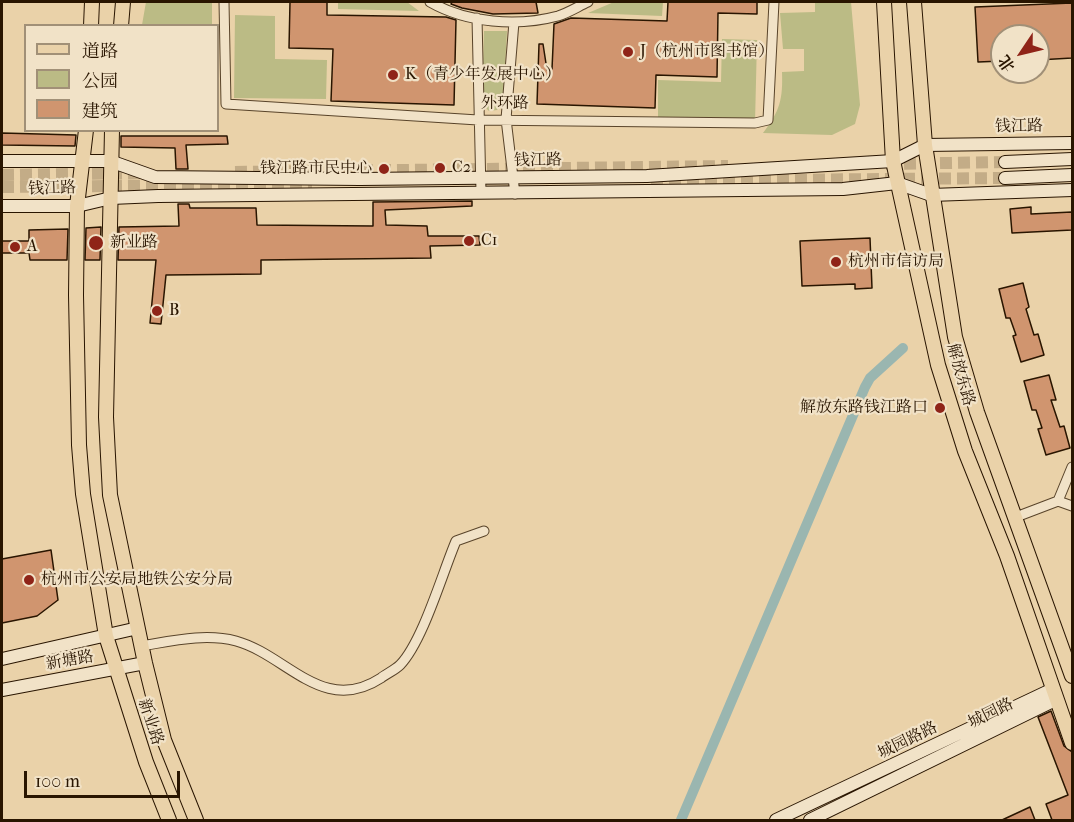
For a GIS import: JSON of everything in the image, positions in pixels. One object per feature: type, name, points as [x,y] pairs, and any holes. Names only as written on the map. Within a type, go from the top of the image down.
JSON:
[{"type":"main road","points":[[91,24],[92,2]]},
{"type":"main road","points":[[121,24],[123,2]]},
{"type":"main road","name":"解放东路","points":[[884,2],[893,161],[945,385],[965,451],[1007,556],[1072,743]]},
{"type":"main road","name":"解放东路","points":[[914,2],[931,195],[955,337],[977,412],[1072,676]]},
{"type":"main road","name":"新业路","points":[[86,132],[78,206],[79,445],[83,494],[106,636],[146,762],[169,820]]},
{"type":"main road","name":"新业路","points":[[112,132],[106,417],[110,495],[141,646],[164,740],[196,820]]},
{"type":"main road","name":"钱江路","points":[[2,161],[83,159],[110,161],[155,177],[647,176],[893,161],[925,145],[1072,143]]},
{"type":"main road","points":[[1005,162],[1072,159]]},
{"type":"main road","points":[[1005,178],[1072,175]]},
{"type":"main road","name":"钱江路","points":[[2,206],[78,206],[111,198],[843,189],[897,183],[931,195],[1072,190]]},
{"type":"main road","name":"新塘路","points":[[2,659],[138,628]]},
{"type":"main road","name":"新塘路","points":[[2,690],[145,663]]},
{"type":"main road","name":"城园路路","points":[[776,820],[1055,694]]},
{"type":"main road","name":"城园路","points":[[815,820],[1055,694]]},
{"type":"street","name":"外环路","points":[[224,2],[226,104],[478,120],[755,123],[768,120],[774,2]]},
{"type":"street","points":[[430,2],[448,12],[495,22],[559,16],[588,2]]},
{"type":"street","points":[[477,18],[481,192]]},
{"type":"street","points":[[514,22],[506,119],[515,194]]},
{"type":"street","points":[[1058,501],[1072,467]]},
{"type":"street","points":[[1016,517],[1058,501],[1072,506]]},
{"type":"street","points":[[141,646],[206,636],[237,641],[306,681],[337,690],[365,688],[400,666],[417,637],[456,541],[484,531]]},
{"type":"street","points":[[813,805],[815,820]]},
{"type":"green space","points":[[146,2],[212,2],[212,24],[142,24]]},
{"type":"green space","points":[[338,2],[407,2],[419,11],[338,9]]},
{"type":"green space","points":[[614,2],[663,2],[662,16],[588,13]]},
{"type":"green space","points":[[815,2],[851,2],[860,105],[855,124],[832,135],[763,133],[779,104],[782,72],[804,71],[804,49],[783,49],[780,13],[815,12]]},
{"type":"green space","points":[[235,15],[275,16],[275,59],[327,60],[326,99],[234,98]]},
{"type":"green space","points":[[484,31],[507,31],[503,104],[497,110],[489,111],[482,104]]},
{"type":"green space","points":[[722,39],[757,40],[755,123],[658,121],[658,80],[721,82]]},
{"type":"building","name":"K（青少年发展中心）","points":[[290,2],[327,2],[327,15],[446,17],[456,20],[454,105],[331,101],[333,49],[289,48]]},
{"type":"building","points":[[452,2],[536,2],[538,13],[493,14],[462,8],[451,4]]},
{"type":"building","name":"J（杭州市图书馆）","points":[[668,2],[757,2],[757,14],[718,13],[717,77],[656,75],[655,108],[537,104],[539,44],[543,44],[547,70],[552,69],[554,24],[571,18],[667,21]]},
{"type":"building","points":[[1072,3],[1072,58],[1050,59],[1050,24],[990,24],[990,62],[978,62],[975,7]]},
{"type":"building","points":[[2,133],[76,135],[75,146],[2,145]]},
{"type":"building","points":[[121,136],[227,136],[228,144],[186,145],[188,169],[176,169],[175,148],[121,147]]},
{"type":"building","name":"新业路","points":[[472,201],[472,206],[385,210],[386,225],[427,226],[428,236],[479,236],[480,245],[430,246],[431,258],[261,260],[261,274],[166,275],[161,324],[150,323],[156,260],[118,260],[119,227],[179,226],[178,204],[189,204],[190,208],[256,208],[257,225],[373,226],[373,202]]},
{"type":"building","points":[[1031,207],[1031,214],[1072,212],[1072,230],[1012,233],[1010,209]]},
{"type":"building","points":[[101,227],[100,260],[85,260],[86,228]]},
{"type":"building","points":[[68,229],[67,260],[30,260],[29,253],[2,253],[2,241],[29,241],[29,230]]},
{"type":"building","name":"杭州市信访局","points":[[870,238],[872,288],[855,289],[855,284],[802,286],[800,241]]},
{"type":"building","points":[[1023,283],[1029,307],[1026,309],[1034,335],[1038,334],[1044,355],[1021,362],[1013,336],[1016,335],[1010,318],[1006,318],[999,289]]},
{"type":"building","points":[[1049,375],[1056,400],[1051,400],[1060,427],[1064,426],[1070,448],[1046,455],[1038,429],[1042,428],[1036,410],[1032,410],[1024,381]]},
{"type":"building","name":"杭州市公安局地铁公安分局","points":[[51,550],[58,600],[37,616],[2,623],[2,559]]},
{"type":"building","points":[[1051,711],[1064,746],[1072,752],[1072,820],[1052,820],[1046,804],[1068,795],[1038,717]]},
{"type":"building","points":[[1030,807],[1035,820],[1002,820]]},
{"type":"waterway","points":[[681,820],[865,387],[870,378],[903,348]]},
{"type":"tunnel","points":[[886,164],[1005,162]]},
{"type":"tunnel","points":[[235,172],[728,166]]},
{"type":"tunnel","points":[[2,175],[143,173]]},
{"type":"tunnel","points":[[651,181],[1005,178]]},
{"type":"tunnel","points":[[2,187],[312,184]]},
{"type":"place","name":"J（杭州市图书馆）","points":[[628,52]]},
{"type":"place","name":"K（青少年发展中心）","points":[[393,75]]},
{"type":"place","name":"C2","points":[[440,168]]},
{"type":"place","name":"钱江路市民中心","points":[[384,169]]},
{"type":"place","name":"C1","points":[[469,241]]},
{"type":"place","name":"新业路","points":[[96,243]]},
{"type":"place","name":"A","points":[[15,247]]},
{"type":"place","name":"杭州市信访局","points":[[836,262]]},
{"type":"place","name":"B","points":[[157,311]]},
{"type":"place","name":"解放东路钱江路口","points":[[940,408]]},
{"type":"place","name":"杭州市公安局地铁公安分局","points":[[29,580]]}]
